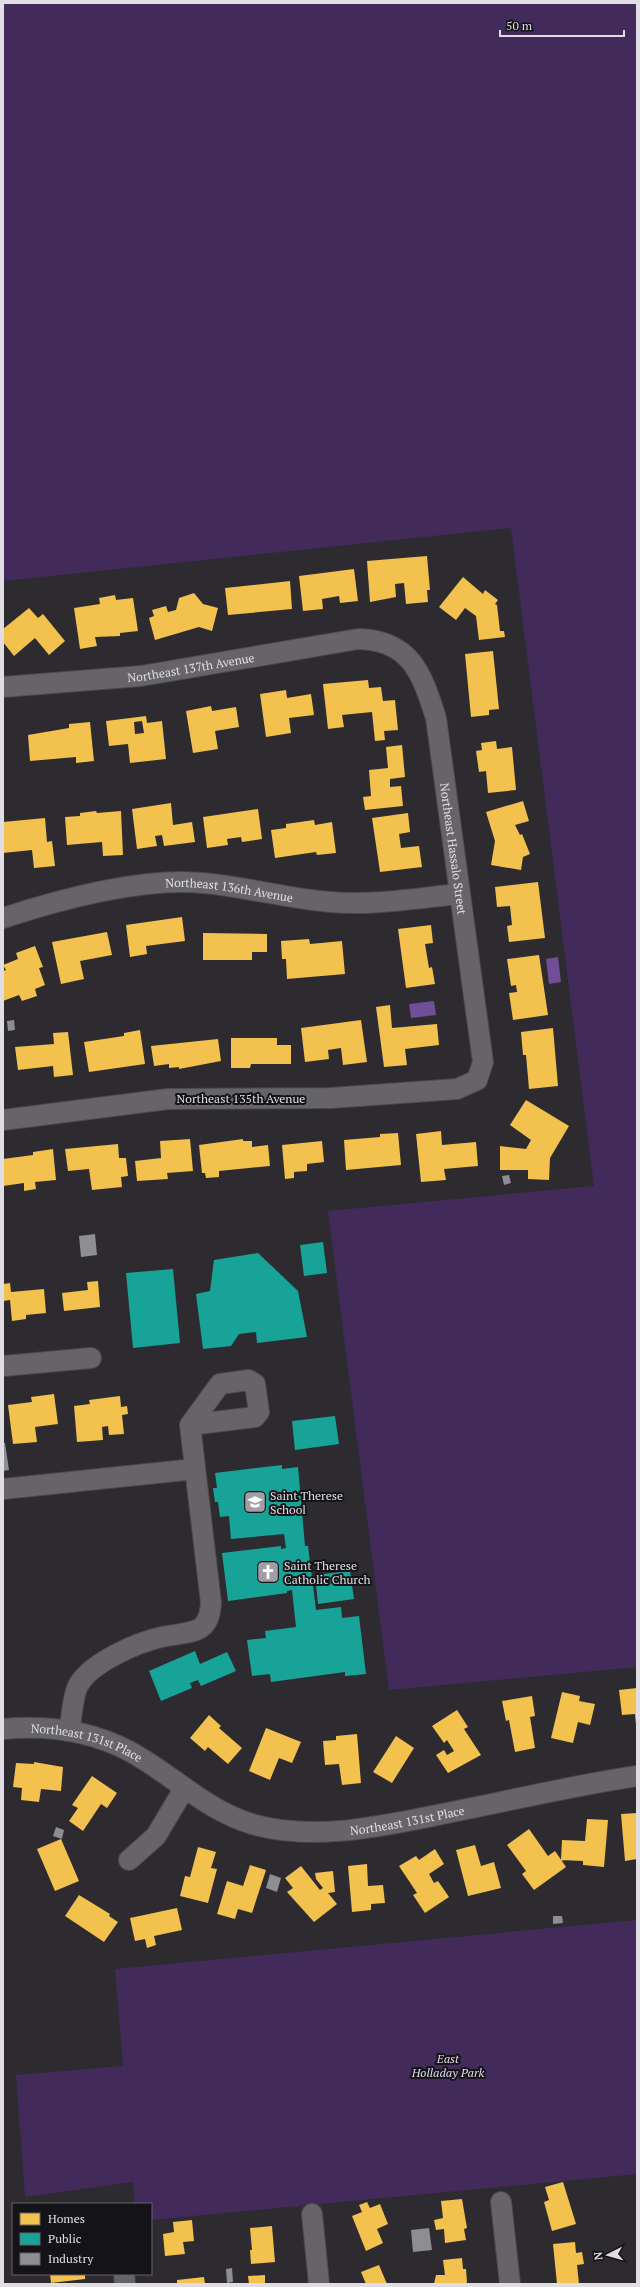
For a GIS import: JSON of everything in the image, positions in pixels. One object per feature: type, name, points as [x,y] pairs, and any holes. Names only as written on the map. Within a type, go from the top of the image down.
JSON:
[{"type":"street","name":"Northeast 137th Avenue","points":[[3,687],[141,676],[358,639],[378,641]]},
{"type":"street","name":"Northeast Hassalo Street","points":[[378,641],[389,644],[405,654],[414,664],[426,686],[436,718],[483,1062],[477,1080]]},
{"type":"street","name":"Northeast 136th Avenue","points":[[3,918],[46,904],[95,893],[182,882],[223,884],[329,902],[355,903],[460,894]]},
{"type":"street","name":"Northeast 135th Avenue","points":[[3,1120],[168,1099],[331,1098],[457,1089],[477,1080]]},
{"type":"street","points":[[3,1366],[91,1358]]},
{"type":"street","points":[[69,1731],[78,1688],[107,1659],[135,1645],[192,1631],[203,1626],[210,1616],[212,1603],[190,1425]]},
{"type":"street","points":[[3,1489],[195,1469]]},
{"type":"street","name":"Northeast 131st Place","points":[[3,1729],[44,1728],[69,1731],[99,1739],[129,1751],[184,1789],[222,1812],[253,1824],[293,1830],[336,1831],[406,1821],[588,1783],[637,1776]]},
{"type":"street","points":[[129,1860],[156,1836],[184,1789]]},
{"type":"street","points":[[502,2202],[510,2284]]},
{"type":"street","points":[[312,2214],[318,2284]]},
{"type":"green space","points":[[3,3],[637,3],[637,1667],[389,1690],[328,1211],[594,1186],[511,528],[3,581]]},
{"type":"green space","name":"East Holladay Park","points":[[637,1920],[637,2174],[152,2220],[152,2203],[135,2203],[133,2182],[25,2197],[16,2075],[123,2066],[115,1969]]},
{"type":"shaded area","points":[[558,957],[561,982],[549,984],[546,959]]},
{"type":"shaded area","points":[[434,1001],[436,1015],[411,1018],[409,1004]]},
{"type":"building: Homes","points":[[427,556],[430,590],[427,590],[428,602],[406,604],[404,583],[395,584],[396,597],[370,602],[367,561]]},
{"type":"building: Homes","points":[[354,569],[358,601],[340,603],[339,596],[322,599],[323,609],[303,611],[299,576]]},
{"type":"building: Homes","points":[[463,577],[483,594],[485,590],[498,600],[495,604],[497,605],[500,631],[504,631],[505,637],[479,640],[476,616],[465,608],[456,620],[439,607]]},
{"type":"building: Homes","points":[[290,581],[292,609],[228,615],[225,588]]},
{"type":"building: Homes","points":[[194,593],[203,604],[218,608],[212,631],[199,627],[155,640],[149,618],[154,616],[152,610],[166,606],[168,612],[176,610],[179,598]]},
{"type":"building: Homes","points":[[115,595],[116,600],[133,598],[138,631],[120,633],[120,636],[95,637],[97,646],[80,649],[74,608],[100,604],[99,598]]},
{"type":"building: Homes","points":[[29,608],[38,618],[43,614],[65,641],[49,655],[35,638],[14,656],[3,642],[3,629]]},
{"type":"building: Homes","points":[[493,651],[499,709],[489,710],[489,715],[471,717],[465,654]]},
{"type":"building: Homes","points":[[368,680],[369,688],[381,687],[383,701],[395,700],[398,730],[384,731],[385,740],[375,741],[372,712],[342,715],[344,727],[328,729],[323,684]]},
{"type":"building: Homes","points":[[286,690],[287,698],[311,694],[314,715],[289,718],[291,733],[266,737],[260,694]]},
{"type":"building: Homes","points":[[211,706],[212,711],[236,707],[239,727],[215,731],[218,749],[193,753],[186,711]]},
{"type":"building: Homes","points":[[146,716],[147,723],[162,721],[166,759],[130,763],[128,744],[109,746],[106,721]],"holes":[[[142,721],[144,733],[135,734],[134,722]]]},
{"type":"building: Homes","points":[[90,722],[94,761],[76,763],[76,757],[30,761],[28,735],[69,728],[69,724]]},
{"type":"building: Homes","points":[[496,741],[497,749],[512,747],[516,790],[488,793],[486,771],[479,772],[476,751],[482,750],[481,743]]},
{"type":"building: Homes","points":[[402,745],[405,777],[390,779],[390,787],[401,786],[403,806],[365,810],[363,797],[371,796],[369,770],[388,768],[386,747]]},
{"type":"building: Homes","points":[[523,801],[529,821],[515,825],[520,835],[522,834],[530,854],[523,857],[521,870],[491,865],[495,841],[486,812]]},
{"type":"building: Homes","points":[[171,803],[173,825],[192,822],[195,842],[164,846],[162,835],[155,836],[157,846],[137,849],[132,809]]},
{"type":"building: Homes","points":[[258,809],[262,839],[242,842],[241,837],[227,839],[228,845],[207,848],[203,817]]},
{"type":"building: Homes","points":[[96,811],[97,813],[121,811],[123,855],[103,856],[102,842],[67,845],[65,817],[80,816],[80,813]]},
{"type":"building: Homes","points":[[408,813],[410,832],[399,834],[401,848],[419,846],[422,867],[380,872],[372,818]]},
{"type":"building: Homes","points":[[45,818],[47,842],[52,841],[55,866],[34,868],[32,850],[3,853],[3,822]]},
{"type":"building: Homes","points":[[314,820],[315,825],[332,822],[336,853],[317,855],[316,852],[275,858],[271,830],[286,828],[286,824]]},
{"type":"building: Homes","points":[[538,882],[545,938],[509,942],[507,926],[512,925],[510,906],[497,907],[495,887]]},
{"type":"building: Homes","points":[[182,917],[185,941],[146,946],[147,954],[130,957],[126,925]]},
{"type":"building: Homes","points":[[431,925],[433,943],[425,944],[429,968],[432,967],[435,984],[406,988],[398,929]]},
{"type":"building: Homes","points":[[107,932],[112,955],[80,961],[84,979],[61,984],[52,942]]},
{"type":"building: Homes","points":[[203,933],[267,934],[267,952],[252,952],[252,960],[203,960]]},
{"type":"building: Homes","points":[[309,939],[310,944],[342,941],[345,974],[287,979],[286,959],[282,959],[281,941]]},
{"type":"building: Homes","points":[[35,946],[43,967],[39,968],[45,985],[35,989],[37,996],[22,1001],[19,995],[3,1001],[3,971],[6,970],[3,965],[18,959],[16,953]]},
{"type":"building: Homes","points":[[539,955],[548,1015],[513,1020],[509,993],[517,992],[516,985],[511,986],[507,959]]},
{"type":"building: Homes","points":[[390,1005],[392,1028],[437,1024],[439,1045],[405,1049],[407,1065],[384,1067],[376,1007]]},
{"type":"building: Homes","points":[[361,1020],[367,1062],[343,1065],[341,1048],[328,1050],[329,1059],[305,1062],[301,1028]]},
{"type":"building: Homes","points":[[553,1028],[558,1086],[529,1089],[526,1055],[523,1055],[521,1032]]},
{"type":"building: Homes","points":[[140,1030],[145,1064],[89,1072],[84,1042],[124,1036],[124,1033]]},
{"type":"building: Homes","points":[[68,1032],[73,1075],[54,1077],[53,1066],[18,1070],[15,1047],[54,1044],[53,1033]]},
{"type":"building: Homes","points":[[231,1038],[277,1038],[277,1045],[291,1045],[291,1064],[251,1064],[250,1068],[231,1068]]},
{"type":"building: Homes","points":[[218,1039],[221,1061],[179,1069],[179,1067],[169,1068],[169,1064],[154,1066],[151,1046]]},
{"type":"building: Homes","points":[[526,1100],[569,1126],[550,1158],[549,1180],[528,1179],[528,1170],[500,1170],[500,1146],[526,1149],[531,1140],[510,1125]]},
{"type":"building: Homes","points":[[441,1131],[442,1145],[476,1142],[478,1166],[444,1169],[446,1180],[421,1182],[416,1134]]},
{"type":"building: Homes","points":[[398,1133],[401,1165],[346,1170],[344,1140],[380,1137],[380,1134]]},
{"type":"building: Homes","points":[[190,1139],[193,1171],[167,1173],[168,1179],[137,1181],[135,1161],[161,1158],[160,1141]]},
{"type":"building: Homes","points":[[243,1139],[243,1141],[252,1141],[252,1147],[268,1145],[270,1166],[219,1171],[219,1177],[206,1178],[205,1173],[202,1173],[199,1145]]},
{"type":"building: Homes","points":[[322,1141],[324,1162],[307,1164],[307,1171],[294,1172],[294,1178],[285,1179],[282,1145]]},
{"type":"building: Homes","points":[[118,1144],[119,1158],[126,1158],[128,1176],[121,1177],[122,1187],[92,1190],[89,1169],[68,1171],[65,1149]]},
{"type":"building: Homes","points":[[53,1149],[56,1180],[35,1182],[36,1189],[24,1191],[24,1183],[3,1186],[3,1159],[33,1155],[33,1152]]},
{"type":"building: Homes","points":[[98,1281],[100,1307],[64,1311],[62,1293],[88,1290],[87,1282]]},
{"type":"building: Homes","points":[[10,1283],[11,1292],[44,1289],[46,1313],[26,1315],[26,1319],[12,1321],[10,1300],[3,1301],[3,1284]]},
{"type":"building: Homes","points":[[54,1394],[58,1424],[35,1427],[37,1442],[13,1444],[8,1405],[32,1402],[31,1397]]},
{"type":"building: Homes","points":[[120,1396],[121,1407],[127,1406],[128,1414],[122,1415],[124,1434],[109,1435],[108,1426],[102,1427],[103,1440],[77,1442],[74,1406],[90,1404],[89,1400]]},
{"type":"building: Homes","points":[[637,1688],[636,1725],[635,1714],[622,1715],[619,1690]]},
{"type":"building: Homes","points":[[562,1692],[580,1696],[579,1701],[595,1704],[590,1725],[578,1722],[573,1743],[551,1738]]},
{"type":"building: Homes","points":[[532,1696],[535,1716],[530,1717],[535,1748],[515,1752],[509,1720],[506,1721],[502,1701]]},
{"type":"building: Homes","points":[[457,1710],[468,1727],[464,1729],[481,1755],[448,1773],[436,1755],[444,1750],[447,1755],[454,1751],[447,1740],[444,1743],[432,1726]]},
{"type":"building: Homes","points":[[209,1715],[221,1726],[219,1728],[242,1748],[228,1764],[208,1747],[205,1751],[190,1738]]},
{"type":"building: Homes","points":[[266,1728],[301,1742],[292,1763],[279,1758],[270,1780],[249,1771]]},
{"type":"building: Homes","points":[[357,1734],[361,1783],[342,1785],[339,1764],[325,1765],[323,1741],[336,1740],[336,1736]]},
{"type":"building: Homes","points":[[396,1736],[414,1748],[392,1783],[373,1772]]},
{"type":"building: Homes","points":[[34,1762],[63,1767],[61,1791],[41,1789],[39,1802],[21,1800],[22,1788],[13,1787],[16,1763],[34,1764]]},
{"type":"building: Homes","points":[[92,1776],[117,1793],[107,1808],[101,1804],[83,1831],[69,1821],[78,1808],[72,1805]]},
{"type":"building: Homes","points":[[637,1813],[637,1859],[625,1861],[621,1814]]},
{"type":"building: Homes","points":[[587,1819],[608,1820],[604,1867],[583,1865],[583,1861],[561,1860],[562,1840],[585,1841]]},
{"type":"building: Homes","points":[[529,1829],[548,1856],[555,1851],[566,1867],[534,1890],[522,1874],[526,1871],[507,1845]]},
{"type":"building: Homes","points":[[61,1839],[79,1881],[55,1891],[37,1849]]},
{"type":"building: Homes","points":[[475,1845],[481,1866],[494,1862],[501,1888],[468,1896],[456,1850]]},
{"type":"building: Homes","points":[[198,1847],[216,1852],[211,1868],[217,1869],[208,1903],[180,1896],[185,1876],[190,1877]]},
{"type":"building: Homes","points":[[435,1849],[444,1864],[429,1874],[434,1883],[438,1881],[449,1897],[425,1913],[413,1895],[417,1893],[399,1866],[416,1856],[419,1860]]},
{"type":"building: Homes","points":[[367,1864],[368,1886],[383,1885],[385,1903],[371,1904],[371,1910],[352,1912],[348,1866]]},
{"type":"building: Homes","points":[[250,1865],[266,1870],[252,1913],[238,1909],[235,1919],[217,1914],[227,1881],[243,1886]]},
{"type":"building: Homes","points":[[301,1866],[320,1890],[323,1888],[316,1879],[315,1873],[333,1871],[335,1892],[328,1893],[337,1904],[314,1922],[287,1892],[293,1888],[285,1878]]},
{"type":"building: Homes","points":[[79,1895],[110,1914],[109,1916],[118,1922],[104,1942],[65,1916]]},
{"type":"building: Homes","points":[[177,1908],[182,1930],[154,1936],[156,1945],[147,1948],[145,1939],[135,1941],[130,1918]]},
{"type":"building: Homes","points":[[563,2182],[576,2224],[552,2231],[544,2202],[549,2200],[545,2187]]},
{"type":"building: Homes","points":[[462,2199],[467,2228],[464,2229],[466,2240],[445,2243],[444,2229],[436,2230],[434,2220],[443,2218],[441,2201]]},
{"type":"building: Homes","points":[[367,2202],[370,2208],[380,2204],[388,2224],[377,2229],[383,2243],[366,2251],[352,2216],[362,2212],[359,2205]]},
{"type":"building: Homes","points":[[192,2220],[194,2241],[183,2242],[185,2254],[165,2256],[163,2234],[174,2232],[173,2222]]},
{"type":"building: Homes","points":[[272,2226],[275,2262],[251,2264],[250,2250],[252,2250],[250,2228]]},
{"type":"building: Homes","points":[[575,2242],[576,2253],[582,2252],[584,2264],[577,2265],[579,2284],[557,2284],[553,2244]]},
{"type":"building: Homes","points":[[462,2258],[463,2269],[466,2269],[466,2284],[434,2284],[436,2275],[445,2275],[443,2260]]},
{"type":"building: Homes","points":[[379,2265],[387,2284],[366,2284],[361,2272]]},
{"type":"building: Homes","points":[[50,2275],[85,2275],[85,2279],[51,2283]]},
{"type":"building: Homes","points":[[265,2275],[265,2284],[249,2284],[248,2276]]},
{"type":"building: Homes","points":[[204,2277],[205,2284],[177,2284],[177,2280]]},
{"type":"building: Public","points":[[323,1242],[327,1273],[304,1276],[300,1245]]},
{"type":"building: Public","points":[[258,1253],[298,1291],[307,1337],[257,1343],[256,1332],[239,1334],[231,1346],[203,1349],[196,1294],[210,1291],[214,1260]]},
{"type":"building: Public","points":[[173,1269],[180,1343],[133,1348],[126,1273]]},
{"type":"building: Public","points":[[335,1416],[339,1444],[295,1450],[292,1421]]},
{"type":"building: Public","name":"Saint Therese Catholic Church","points":[[282,1465],[282,1469],[298,1467],[305,1546],[308,1546],[316,1610],[341,1607],[342,1618],[359,1616],[366,1674],[345,1676],[345,1672],[271,1682],[270,1674],[252,1676],[247,1640],[266,1638],[265,1631],[296,1627],[292,1590],[287,1591],[287,1593],[228,1601],[222,1553],[281,1546],[281,1549],[286,1548],[284,1534],[231,1539],[229,1516],[220,1517],[218,1502],[215,1502],[213,1488],[217,1488],[215,1473]]},
{"type":"building: Public","points":[[350,1571],[354,1599],[318,1604],[315,1575]]},
{"type":"building: Public","points":[[195,1651],[200,1664],[227,1652],[236,1671],[201,1686],[198,1680],[190,1683],[192,1688],[161,1701],[149,1671]]},
{"type":"building: Industry","points":[[14,1020],[15,1030],[8,1031],[7,1021]]},
{"type":"building: Industry","points":[[509,1175],[511,1183],[504,1185],[502,1176]]},
{"type":"building: Industry","points":[[95,1234],[97,1255],[81,1257],[79,1236]]},
{"type":"building: Industry","points":[[3,1443],[5,1443],[9,1470],[3,1471]]},
{"type":"building: Industry","points":[[56,1827],[64,1830],[62,1839],[53,1836]]},
{"type":"building: Industry","points":[[270,1874],[281,1878],[277,1892],[266,1888]]},
{"type":"building: Industry","points":[[553,1916],[562,1916],[563,1923],[553,1924]]},
{"type":"building: Industry","points":[[429,2228],[432,2250],[413,2252],[411,2230]]},
{"type":"building: Industry","points":[[232,2268],[233,2282],[227,2283],[226,2269]]},
{"type":"place","name":"Saint Therese School","points":[[255,1502]]},
{"type":"place","name":"Saint Therese Catholic Church","points":[[268,1572]]}]
